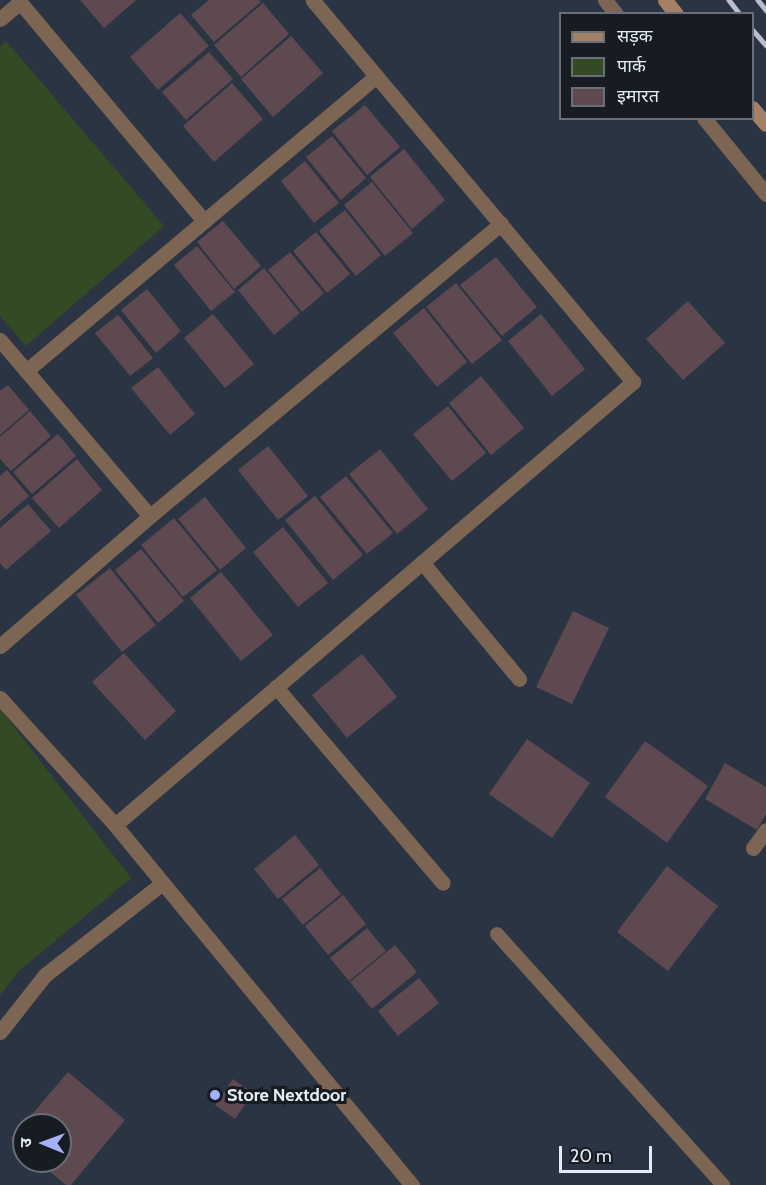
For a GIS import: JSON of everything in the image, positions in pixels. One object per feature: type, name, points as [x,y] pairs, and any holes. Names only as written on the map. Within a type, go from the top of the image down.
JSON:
[{"type":"main road","points":[[665,0],[674,12]]},
{"type":"main road","points":[[754,109],[766,124]]},
{"type":"street","points":[[115,825],[633,382],[313,0]]},
{"type":"street","points":[[605,0],[614,12]]},
{"type":"street","points":[[0,19],[19,1],[204,221]]},
{"type":"street","points":[[26,371],[376,76]]},
{"type":"street","points":[[706,120],[766,194]]},
{"type":"street","points":[[0,646],[150,516],[501,224]]},
{"type":"street","points":[[0,340],[150,516]]},
{"type":"street","points":[[422,562],[519,679]]},
{"type":"street","points":[[276,687],[443,884]]},
{"type":"street","points":[[0,698],[115,825],[161,884],[412,1185]]},
{"type":"street","points":[[753,848],[766,830]]},
{"type":"street","points":[[0,1032],[45,975],[161,884]]},
{"type":"lane","points":[[497,934],[723,1185]]},
{"type":"green space","points":[[6,41],[164,226],[26,346],[0,316],[0,47]]},
{"type":"green space","points":[[0,709],[131,878],[20,970],[0,995]]},
{"type":"building","points":[[80,0],[136,0],[104,28]]},
{"type":"building","points":[[209,0],[259,0],[261,2],[214,42],[191,15]]},
{"type":"building","points":[[263,3],[289,34],[241,77],[214,45]]},
{"type":"building","points":[[180,13],[209,46],[158,90],[130,57]]},
{"type":"building","points":[[291,36],[323,73],[273,117],[241,79]]},
{"type":"building","points":[[209,52],[233,79],[186,120],[162,92]]},
{"type":"building","points":[[232,83],[263,119],[214,162],[183,126]]},
{"type":"building","points":[[365,105],[400,147],[367,175],[332,131]]},
{"type":"building","points":[[332,136],[366,178],[341,200],[306,157]]},
{"type":"building","points":[[404,149],[445,200],[412,229],[370,177]]},
{"type":"building","points":[[305,161],[339,203],[314,223],[281,181]]},
{"type":"building","points":[[372,182],[413,233],[385,256],[344,205]]},
{"type":"building","points":[[345,210],[381,255],[356,276],[319,231]]},
{"type":"building","points":[[223,221],[261,266],[234,289],[197,242]]},
{"type":"building","points":[[316,232],[350,274],[327,293],[293,251]]},
{"type":"building","points":[[197,246],[235,292],[211,311],[174,265]]},
{"type":"building","points":[[290,252],[324,293],[302,312],[268,270]]},
{"type":"building","points":[[496,257],[537,307],[502,336],[460,285]]},
{"type":"building","points":[[264,268],[300,313],[274,335],[238,290]]},
{"type":"building","points":[[456,283],[502,340],[472,364],[426,307]]},
{"type":"building","points":[[147,289],[181,331],[156,353],[121,310]]},
{"type":"building","points":[[688,301],[725,343],[683,380],[646,339]]},
{"type":"building","points":[[424,308],[467,362],[437,387],[393,333]]},
{"type":"building","points":[[213,314],[254,364],[225,388],[184,338]]},
{"type":"building","points":[[541,314],[585,369],[552,396],[508,341]]},
{"type":"building","points":[[118,315],[153,358],[130,376],[95,333]]},
{"type":"building","points":[[158,367],[195,414],[170,435],[131,388]]},
{"type":"building","points":[[481,376],[524,428],[491,455],[449,403]]},
{"type":"building","points":[[8,385],[29,410],[0,435],[0,391]]},
{"type":"building","points":[[448,406],[486,453],[452,481],[413,434]]},
{"type":"building","points":[[30,411],[51,436],[11,471],[0,459],[0,437]]},
{"type":"building","points":[[58,434],[76,456],[32,494],[13,472]]},
{"type":"building","points":[[268,446],[308,496],[278,520],[238,470]]},
{"type":"building","points":[[380,449],[428,509],[397,534],[349,474]]},
{"type":"building","points":[[77,459],[102,490],[59,528],[32,498]]},
{"type":"building","points":[[7,470],[29,496],[0,521],[0,476]]},
{"type":"building","points":[[346,476],[393,533],[367,554],[320,497]]},
{"type":"building","points":[[315,496],[363,555],[333,580],[285,520]]},
{"type":"building","points":[[205,497],[246,548],[220,570],[178,519]]},
{"type":"building","points":[[28,504],[51,531],[6,570],[0,563],[0,528]]},
{"type":"building","points":[[174,518],[217,570],[183,597],[141,545]]},
{"type":"building","points":[[283,527],[328,583],[298,607],[253,552]]},
{"type":"building","points":[[141,549],[184,601],[158,623],[115,570]]},
{"type":"building","points":[[110,568],[156,625],[122,652],[76,595]]},
{"type":"building","points":[[221,572],[273,635],[241,661],[190,598]]},
{"type":"building","points":[[573,611],[609,628],[572,704],[536,687]]},
{"type":"building","points":[[124,653],[176,711],[145,740],[92,682]]},
{"type":"building","points":[[362,654],[397,697],[347,738],[312,695]]},
{"type":"building","points":[[527,739],[590,783],[552,838],[489,794]]},
{"type":"building","points":[[645,741],[708,786],[667,843],[605,797]]},
{"type":"building","points":[[725,763],[766,787],[766,814],[757,830],[705,799]]},
{"type":"building","points":[[295,835],[319,865],[278,899],[254,869]]},
{"type":"building","points":[[667,866],[718,906],[668,971],[617,932]]},
{"type":"building","points":[[320,868],[341,894],[303,925],[282,899]]},
{"type":"building","points":[[343,895],[366,924],[328,955],[305,926]]},
{"type":"building","points":[[367,928],[386,951],[349,981],[330,958]]},
{"type":"building","points":[[395,945],[417,972],[372,1009],[350,982]]},
{"type":"building","points":[[419,978],[439,1003],[398,1036],[378,1011]]},
{"type":"building","points":[[68,1072],[125,1120],[71,1185],[66,1185],[52,1173],[72,1173],[72,1113],[33,1113]]},
{"type":"building","points":[[233,1079],[253,1093],[235,1119],[215,1105]]},
{"type":"railway","points":[[729,0],[738,12]]},
{"type":"railway","points":[[758,0],[766,10]]},
{"type":"railway","points":[[754,31],[766,45]]},
{"type":"place","name":"Store Nextdoor","points":[[215,1095]]}]
